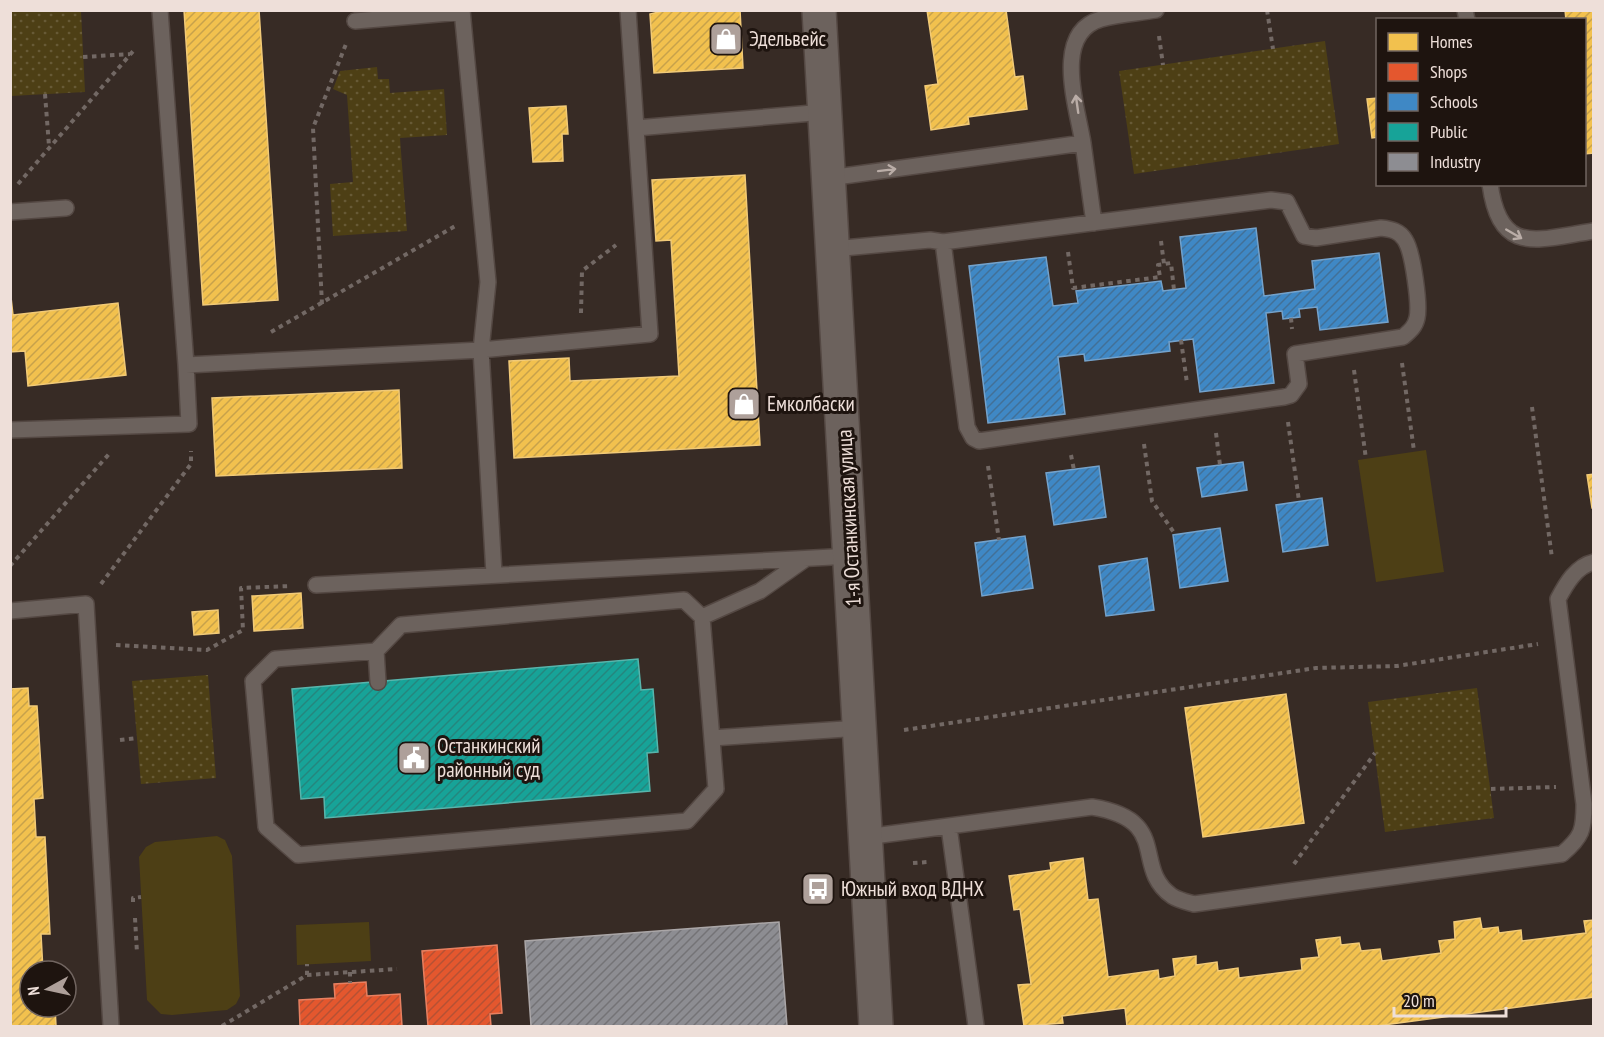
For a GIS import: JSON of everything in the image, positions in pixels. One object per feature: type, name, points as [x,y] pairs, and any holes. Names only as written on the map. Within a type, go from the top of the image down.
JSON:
[{"type":"street","name":"1-я Останкинская улица","points":[[819,10],[876,1026]]},
{"type":"lane","points":[[186,365],[481,350],[650,334],[628,10]]},
{"type":"lane","points":[[1094,223],[1071,50],[1077,35],[1087,25],[1101,19],[1156,10]]},
{"type":"lane","points":[[355,21],[462,11],[488,282],[481,350],[494,574]]},
{"type":"lane","points":[[10,430],[189,424],[160,15]]},
{"type":"lane","points":[[636,128],[825,112]]},
{"type":"lane","points":[[829,177],[1083,143]]},
{"type":"lane","points":[[1490,186],[1496,215],[1511,234],[1523,239],[1538,239],[1593,231]]},
{"type":"lane","points":[[833,249],[930,240],[943,242],[1271,200],[1287,202],[1304,236],[1316,238],[1392,229],[1406,240],[1417,304],[1417,318],[1413,329],[1399,338],[1295,354],[1299,384],[1291,395],[1284,397],[984,441],[973,438],[967,427],[943,242]]},
{"type":"lane","points":[[10,212],[66,208]]},
{"type":"lane","points":[[316,585],[851,556]]},
{"type":"lane","points":[[702,616],[760,591],[806,559]]},
{"type":"lane","points":[[866,837],[1092,807],[1111,810],[1128,817],[1142,831],[1157,877],[1172,896],[1194,904],[1270,896],[1562,854],[1578,841],[1584,824],[1558,599],[1569,579],[1587,563],[1593,562]]},
{"type":"lane","points":[[684,600],[702,616],[716,789],[687,822],[298,855],[266,827],[253,681],[275,659],[376,651],[401,625],[684,600]]},
{"type":"lane","points":[[10,611],[86,604],[111,1026]]},
{"type":"lane","points":[[376,651],[378,682]]},
{"type":"lane","points":[[712,738],[860,728]]},
{"type":"lane","points":[[949,827],[976,1026]]},
{"type":"path","points":[[1268,10],[1273,49]]},
{"type":"path","points":[[17,186],[130,54],[160,15]]},
{"type":"path","points":[[322,304],[313,128],[355,21]]},
{"type":"path","points":[[83,57],[130,54]]},
{"type":"path","points":[[45,94],[49,146]]},
{"type":"path","points":[[265,336],[481,211]]},
{"type":"path","points":[[580,340],[582,271],[643,224]]},
{"type":"path","points":[[1065,227],[1073,288],[1099,287],[1160,277],[1158,265],[1171,263],[1174,290]]},
{"type":"path","points":[[1399,338],[1414,452]]},
{"type":"path","points":[[1181,340],[1183,354]]},
{"type":"path","points":[[1351,346],[1366,459]]},
{"type":"path","points":[[1284,397],[1299,501]]},
{"type":"path","points":[[1532,407],[1558,599]]},
{"type":"path","points":[[1140,418],[1152,501],[1175,534]]},
{"type":"path","points":[[86,604],[191,464],[189,424]]},
{"type":"path","points":[[10,566],[134,426]]},
{"type":"path","points":[[984,441],[999,540]]},
{"type":"path","points":[[88,643],[207,650],[243,630],[241,588],[316,585]]},
{"type":"path","points":[[904,730],[1316,668],[1397,666],[1562,640]]},
{"type":"path","points":[[1270,896],[1375,753]]},
{"type":"path","points":[[1491,789],[1581,787]]},
{"type":"path","points":[[137,953],[133,898],[141,897]]},
{"type":"path","points":[[307,964],[307,975]]},
{"type":"path","points":[[222,1026],[307,975],[397,969]]},
{"type":"path","points":[[350,972],[350,983]]},
{"type":"shaded area","points":[[11,10],[81,11],[85,92],[11,96]]},
{"type":"shaded area","points":[[1325,41],[1339,144],[1134,174],[1119,71]]},
{"type":"shaded area","points":[[377,67],[378,79],[389,79],[390,93],[444,89],[447,135],[400,138],[407,231],[333,236],[330,184],[353,182],[347,95],[333,89],[340,71]]},
{"type":"shaded area","points":[[1426,450],[1444,572],[1376,582],[1358,460]]},
{"type":"shaded area","points":[[208,675],[216,778],[141,784],[132,681]]},
{"type":"shaded area","points":[[1477,688],[1494,818],[1385,832],[1368,702]]},
{"type":"shaded area","points":[[217,836],[225,840],[232,856],[240,996],[236,1004],[227,1010],[161,1014],[147,1000],[139,857],[146,847],[155,842]]},
{"type":"shaded area","points":[[369,922],[371,961],[297,965],[296,925]]},
{"type":"building: Homes","points":[[184,10],[259,10],[278,300],[203,305]]},
{"type":"building: Homes","points":[[667,10],[740,10],[743,68],[654,73],[650,14]]},
{"type":"building: Homes","points":[[927,10],[1006,10],[1015,77],[1023,76],[1027,109],[968,117],[969,124],[931,130],[925,86],[938,84]]},
{"type":"building: Homes","points":[[1565,10],[1594,10],[1594,153],[1586,154],[1586,18],[1566,18]]},
{"type":"building: Homes","points":[[1376,98],[1376,137],[1372,138],[1367,99]]},
{"type":"building: Homes","points":[[566,106],[568,134],[562,134],[563,161],[533,162],[529,108]]},
{"type":"building: Homes","points":[[745,175],[760,445],[514,458],[509,361],[569,358],[570,381],[679,376],[671,240],[656,241],[652,180]]},
{"type":"building: Homes","points":[[10,288],[13,315],[118,303],[126,375],[28,386],[25,351],[10,352]]},
{"type":"building: Homes","points":[[399,390],[402,468],[216,476],[212,398]]},
{"type":"building: Homes","points":[[1594,474],[1594,508],[1592,508],[1587,475]]},
{"type":"building: Homes","points":[[301,593],[303,628],[254,631],[252,596]]},
{"type":"building: Homes","points":[[218,610],[219,633],[194,635],[192,612]]},
{"type":"building: Homes","points":[[28,688],[29,706],[37,706],[43,798],[34,799],[36,837],[45,837],[50,934],[41,934],[42,959],[18,959],[18,1019],[56,1019],[56,1026],[10,1026],[10,689]]},
{"type":"building: Homes","points":[[1286,694],[1304,823],[1203,837],[1185,708]]},
{"type":"building: Homes","points":[[1083,858],[1088,900],[1098,899],[1108,977],[1158,970],[1159,979],[1175,976],[1173,959],[1196,956],[1196,965],[1217,962],[1218,971],[1238,968],[1239,978],[1302,970],[1301,959],[1319,957],[1316,940],[1340,937],[1341,945],[1359,943],[1361,951],[1380,949],[1382,961],[1441,953],[1439,941],[1455,939],[1454,922],[1480,918],[1482,929],[1498,927],[1499,933],[1521,930],[1522,941],[1586,933],[1584,921],[1594,920],[1594,997],[1376,1026],[1127,1026],[1125,1008],[1062,1016],[1063,1023],[1024,1026],[1018,985],[1031,984],[1020,909],[1014,910],[1009,876],[1051,870],[1050,863]]},
{"type":"building: Shops","points":[[497,945],[502,1013],[490,1014],[491,1026],[428,1026],[422,951]]},
{"type":"building: Shops","points":[[366,982],[367,996],[400,994],[402,1026],[300,1026],[299,1000],[335,998],[334,984]]},
{"type":"building: Schools","points":[[1256,228],[1264,296],[1315,289],[1312,261],[1379,253],[1388,322],[1320,330],[1317,307],[1299,309],[1300,317],[1283,319],[1282,311],[1266,313],[1274,383],[1200,392],[1193,339],[1169,342],[1170,351],[1085,361],[1084,354],[1058,357],[1065,414],[988,423],[969,266],[1046,257],[1053,306],[1078,303],[1076,291],[1161,281],[1163,291],[1186,288],[1180,237]]},
{"type":"building: Schools","points":[[1243,462],[1247,490],[1202,497],[1197,468]]},
{"type":"building: Schools","points":[[1099,466],[1106,517],[1054,525],[1046,473]]},
{"type":"building: Schools","points":[[1322,498],[1328,545],[1283,552],[1276,505]]},
{"type":"building: Schools","points":[[1220,528],[1228,581],[1180,588],[1173,535]]},
{"type":"building: Schools","points":[[1025,536],[1033,588],[982,596],[975,543]]},
{"type":"building: Schools","points":[[1147,558],[1154,610],[1106,616],[1099,566]]},
{"type":"building: Public","points":[[638,659],[641,690],[653,689],[658,752],[647,753],[650,791],[325,818],[324,797],[301,799],[292,689]]},
{"type":"building: Industry","points":[[779,922],[787,1026],[531,1026],[525,941]]},
{"type":"place","name":"Эдельвейс","points":[[726,39]]},
{"type":"place","name":"Емколбаски","points":[[744,404]]},
{"type":"place","name":"Останкинский районный суд","points":[[414,758]]},
{"type":"place","name":"Южный вход ВДНХ","points":[[818,889]]}]
